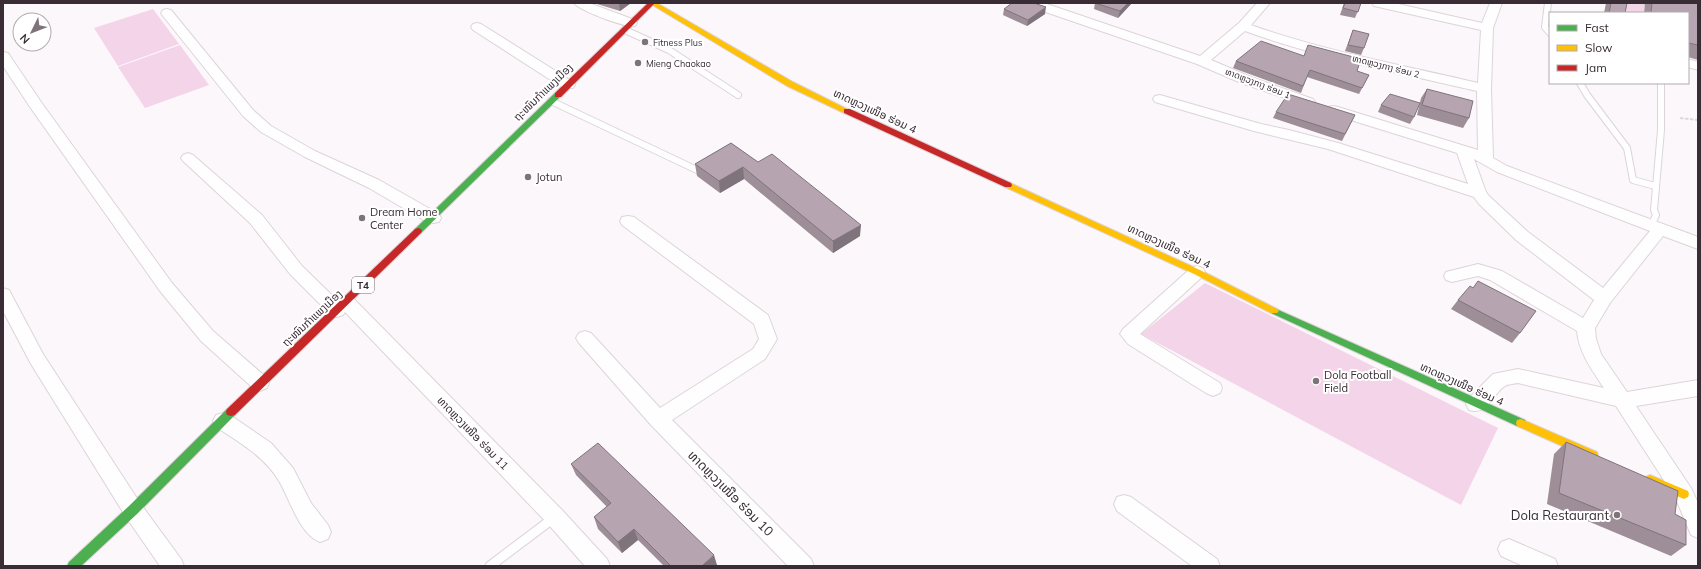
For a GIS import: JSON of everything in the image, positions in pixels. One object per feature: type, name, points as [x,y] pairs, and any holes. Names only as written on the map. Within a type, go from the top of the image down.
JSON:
[{"type":"street","points":[[580,3],[628,26]]},
{"type":"street","name":"ຖະໜົນກຳແພງເມືອງ","points":[[73,566],[133,510],[260,383],[433,218],[652,3]]},
{"type":"street","name":"ທາດຫຼວງເໜືອ ຮ່ອມ 4","points":[[652,3],[790,84],[823,100],[1197,272],[1266,307],[1476,404],[1598,457]]},
{"type":"street","name":"ທາດຫຼວງກາງ ຮ່ອມ 1","points":[[1032,3],[1202,61],[1246,80],[1299,99],[1486,157]]},
{"type":"street","points":[[1202,61],[1243,26],[1264,3]]},
{"type":"street","points":[[1378,3],[1487,28]]},
{"type":"street","points":[[1496,3],[1487,28],[1484,89],[1486,160],[1495,167],[1656,228],[1698,242]]},
{"type":"street","points":[[167,13],[248,114],[266,130],[310,154],[337,165],[374,184],[433,218]]},
{"type":"street","name":"ທາດຫຼວງກາງ ຮ່ອມ 2","points":[[1243,26],[1276,38],[1309,47],[1484,89]]},
{"type":"street","points":[[477,27],[568,85]]},
{"type":"street","points":[[3,56],[35,104],[166,286],[207,336],[260,383]]},
{"type":"street","points":[[1160,99],[1260,128],[1333,146],[1479,193]]},
{"type":"street","points":[[1464,151],[1479,193],[1522,236],[1604,298]]},
{"type":"street","name":"ທາດຫຼວງເໜືອ ຮ່ອມ 11","points":[[188,158],[256,219],[296,270],[342,306],[555,517],[600,566]]},
{"type":"street","points":[[628,222],[762,320],[768,339],[759,354],[658,419]]},
{"type":"street","points":[[1656,228],[1604,298],[1586,328],[1587,339],[1593,356],[1684,494],[1698,528]]},
{"type":"street","points":[[1452,276],[1478,270],[1496,275],[1586,328]]},
{"type":"street","points":[[1197,272],[1129,334],[1134,339],[1213,388]]},
{"type":"street","points":[[3,294],[37,358],[133,510],[173,566]]},
{"type":"street","name":"ທາດຫຼວງເໜືອ ຮ່ອມ 10","points":[[585,338],[658,419],[803,566]]},
{"type":"street","points":[[1476,404],[1500,378],[1518,376],[1623,400],[1698,388]]},
{"type":"street","points":[[223,421],[264,449],[286,474],[304,510],[320,532]]},
{"type":"street","points":[[1641,476],[1684,494]]},
{"type":"street","points":[[1124,504],[1208,566]]},
{"type":"street","points":[[1509,549],[1547,566]]},
{"type":"lane","points":[[1548,3],[1548,27]]},
{"type":"lane","points":[[628,26],[640,36],[670,52],[738,95]]},
{"type":"lane","points":[[1581,84],[1587,95],[1627,148],[1633,180],[1656,186]]},
{"type":"lane","points":[[1656,228],[1656,215],[1654,210],[1661,130],[1661,84]]},
{"type":"lane","points":[[552,100],[697,170]]},
{"type":"lane","points":[[490,566],[555,517]]},
{"type":"path","points":[[1638,3],[1645,5]]},
{"type":"path","points":[[1680,118],[1698,120]]},
{"type":"shaded area","points":[[1621,3],[1645,3],[1644,12],[1619,12]]},
{"type":"shaded area","points":[[153,9],[179,44],[118,66],[94,28]]},
{"type":"shaded area","points":[[180,45],[209,85],[145,108],[118,67]]},
{"type":"shaded area","name":"Dola Football Field","points":[[1205,283],[1498,428],[1461,505],[1141,334]]},
{"type":"building","points":[[1012,3],[1034,3],[1046,7],[1028,20],[1004,9]]},
{"type":"building","points":[[1095,3],[1128,3],[1120,11]]},
{"type":"building","points":[[1345,3],[1361,3],[1358,12],[1343,8]]},
{"type":"building","points":[[1611,3],[1627,3],[1625,12],[1609,12]]},
{"type":"building","points":[[1652,3],[1698,3],[1698,45],[1689,43],[1689,12],[1651,12]]},
{"type":"building","points":[[1353,30],[1369,34],[1364,48],[1348,45]]},
{"type":"building","points":[[1261,41],[1304,56],[1308,45],[1361,59],[1357,71],[1369,75],[1362,88],[1310,70],[1303,86],[1236,61]]},
{"type":"building","points":[[1427,89],[1473,101],[1469,118],[1422,105]]},
{"type":"building","points":[[1288,94],[1355,115],[1345,134],[1276,112]]},
{"type":"building","points":[[1390,94],[1420,103],[1414,117],[1381,105]]},
{"type":"building","points":[[731,143],[758,162],[772,154],[861,225],[833,241],[743,167],[719,181],[695,164]]},
{"type":"building","points":[[1478,281],[1536,311],[1520,333],[1458,300],[1470,286],[1473,288]]},
{"type":"building","points":[[1566,442],[1678,491],[1675,514],[1686,520],[1686,545],[1559,493]]},
{"type":"building","points":[[598,443],[714,555],[702,566],[671,566],[634,529],[618,542],[594,517],[611,503],[571,464]]},
{"type":"traffic: fast","points":[[418,231],[558,95]]},
{"type":"traffic: fast","points":[[1274,311],[1521,423]]},
{"type":"traffic: fast","points":[[73,566],[133,510],[231,412]]},
{"type":"traffic: slow","points":[[652,3],[790,84],[847,111]]},
{"type":"traffic: slow","points":[[1008,185],[1197,272],[1274,311]]},
{"type":"traffic: slow","points":[[1521,423],[1593,455]]},
{"type":"traffic: slow","points":[[1650,480],[1684,494]]},
{"type":"traffic: jam","points":[[558,95],[652,3]]},
{"type":"traffic: jam","points":[[847,111],[1008,185]]},
{"type":"traffic: jam","points":[[231,412],[418,231]]},
{"type":"place","name":"Fitness Plus","points":[[645,42]]},
{"type":"place","name":"Mieng Chaokao","points":[[638,63]]},
{"type":"place","name":"Jotun","points":[[528,177]]},
{"type":"place","name":"Dream Home Center","points":[[362,218]]},
{"type":"place","name":"Dola Football Field","points":[[1316,381]]},
{"type":"place","name":"Dola Restaurant","points":[[1617,515]]}]
